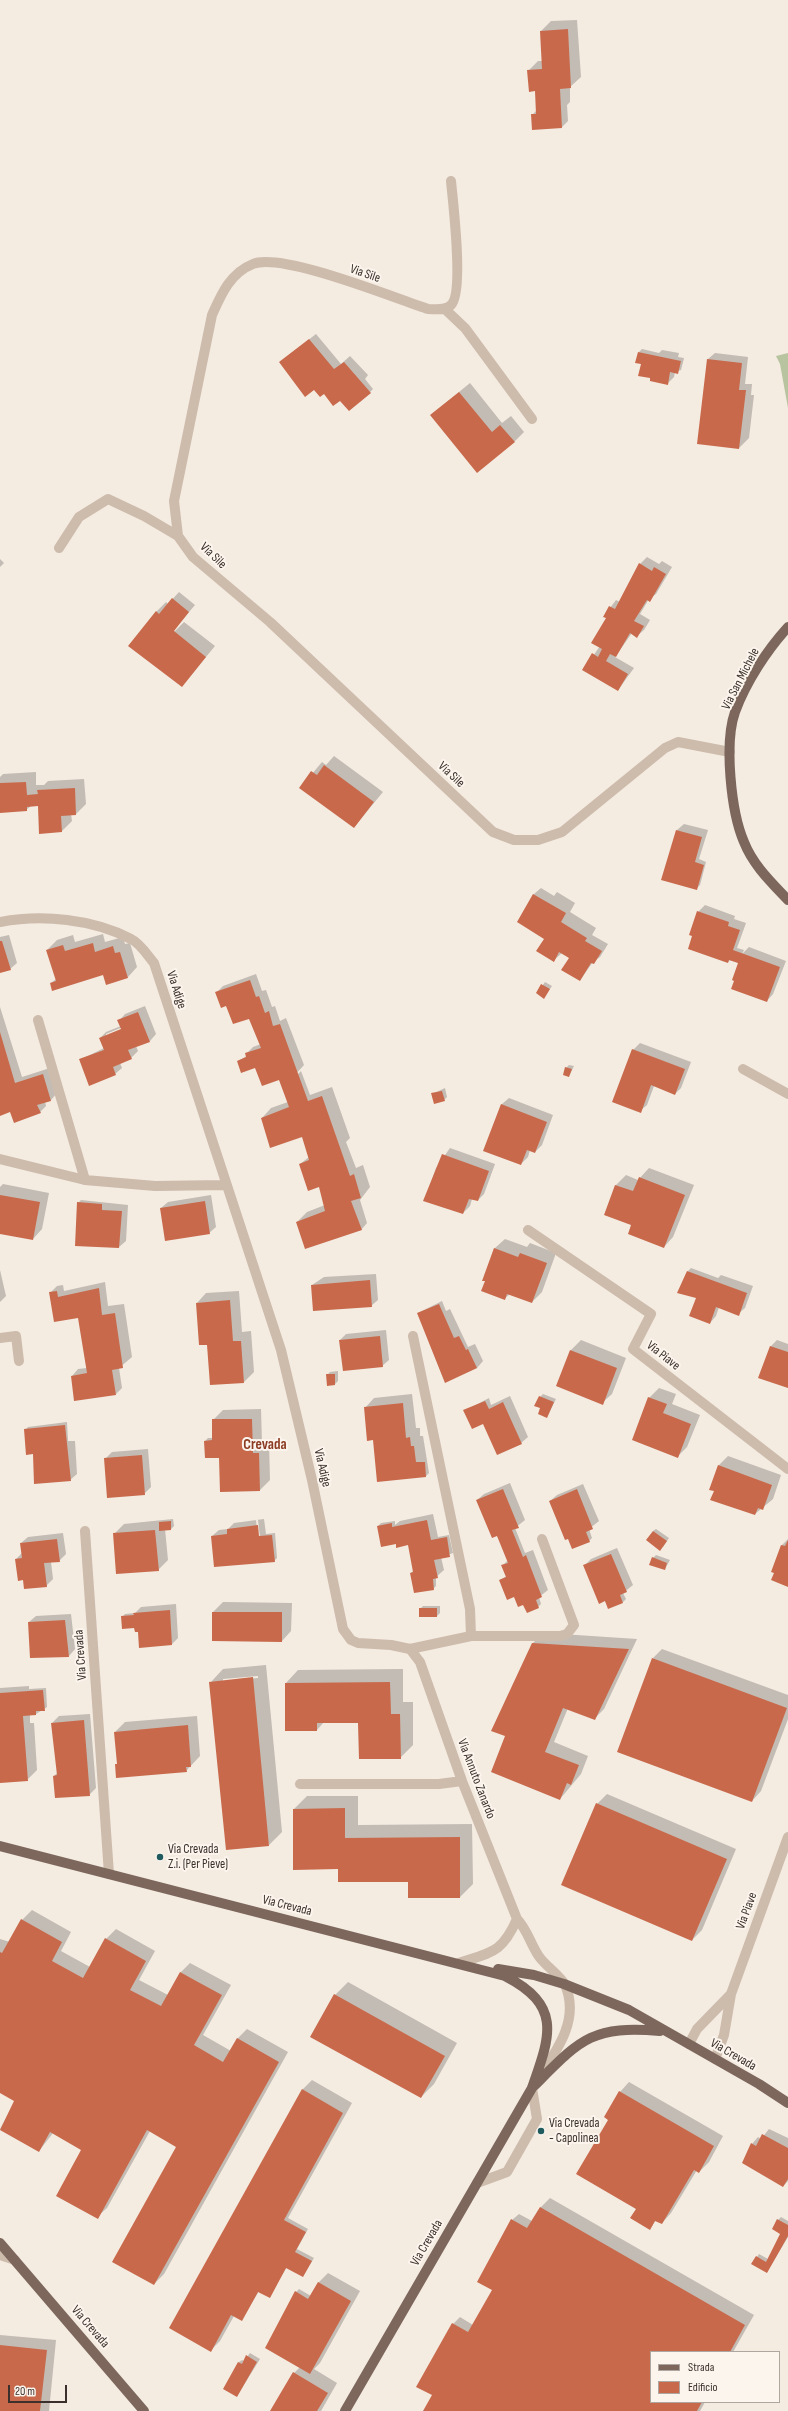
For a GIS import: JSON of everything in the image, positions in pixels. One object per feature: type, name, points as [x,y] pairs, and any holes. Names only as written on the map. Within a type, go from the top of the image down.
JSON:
[{"type":"main road","name":"Via San Michele","points":[[788,627],[777,639],[752,678],[735,713],[730,752],[732,804],[744,842],[762,872],[788,900]]},
{"type":"main road","name":"Via Crevada","points":[[0,1846],[505,1976],[521,1984],[534,1994],[543,2007],[549,2025],[548,2041],[532,2088],[345,2411]]},
{"type":"main road","name":"Via Crevada","points":[[459,1963],[534,1975],[564,1984],[629,2010],[788,2103]]},
{"type":"main road","name":"Via Crevada","points":[[532,2088],[568,2052],[592,2036],[628,2028],[664,2031]]},
{"type":"main road","name":"Via Crevada","points":[[0,2243],[144,2411]]},
{"type":"street","points":[[451,181],[458,276],[457,294],[452,304],[444,309],[465,328],[532,419]]},
{"type":"street","name":"Via Sile","points":[[444,309],[428,309],[300,266],[275,261],[253,264],[234,276],[222,292],[212,315],[174,501],[178,536],[193,557],[270,622],[493,832],[514,840],[538,840],[562,832],[665,748],[678,742],[730,752]]},
{"type":"street","points":[[59,548],[78,517],[108,500],[144,516],[178,536]]},
{"type":"street","name":"Via Adige","points":[[0,922],[20,918],[63,919],[104,929],[133,939],[154,963],[225,1185],[281,1350],[312,1480],[343,1629],[351,1640],[358,1644],[391,1644],[410,1649],[471,1636],[560,1636],[567,1634],[574,1625],[542,1539]]},
{"type":"street","points":[[38,1020],[85,1180]]},
{"type":"street","points":[[744,1069],[788,1094]]},
{"type":"street","points":[[0,1159],[85,1180],[155,1186],[225,1185]]},
{"type":"street","name":"Via Piave","points":[[528,1230],[651,1314],[633,1350],[788,1469]]},
{"type":"street","points":[[0,1338],[16,1336],[19,1360]]},
{"type":"street","points":[[413,1336],[470,1609],[471,1636]]},
{"type":"street","name":"Via Crevada","points":[[85,1531],[109,1874]]},
{"type":"street","name":"Via Annuto Zanardo","points":[[410,1649],[420,1662],[462,1781],[516,1919],[524,1927],[537,1954],[564,1984]]},
{"type":"street","points":[[300,1784],[439,1784],[462,1781]]},
{"type":"street","name":"Via Piave","points":[[715,2059],[724,2035],[731,1994],[788,1837]]},
{"type":"street","points":[[459,1963],[493,1952],[501,1946],[508,1938],[516,1919]]},
{"type":"street","name":"Via Crevada","points":[[532,2088],[560,2046],[567,2029],[568,2005],[564,1984]]},
{"type":"street","name":"Via Piave","points":[[689,2044],[697,2029],[731,1994]]},
{"type":"street","points":[[477,2183],[507,2172],[536,2119],[532,2088]]},
{"type":"street","points":[[0,2255],[15,2260]]},
{"type":"green space","points":[[788,353],[788,408],[780,364],[776,356]]},
{"type":"building","points":[[568,29],[571,88],[560,89],[562,128],[532,130],[531,114],[536,114],[535,91],[529,92],[527,70],[542,69],[540,31]]},
{"type":"building","points":[[309,339],[334,369],[344,362],[371,393],[349,411],[340,401],[333,406],[324,394],[320,397],[314,390],[305,397],[279,362]]},
{"type":"building","points":[[638,352],[681,361],[678,374],[670,372],[668,385],[650,381],[650,378],[638,376],[641,364],[635,363]]},
{"type":"building","points":[[707,359],[742,363],[739,390],[746,390],[739,449],[697,444]]},
{"type":"building","points":[[459,392],[492,432],[500,425],[515,442],[477,473],[430,415]]},
{"type":"building","points":[[639,563],[652,571],[654,567],[666,574],[650,602],[647,600],[634,621],[644,626],[637,638],[630,633],[616,657],[610,654],[606,661],[628,674],[618,691],[582,670],[592,653],[598,657],[602,649],[591,643],[606,618],[603,617],[609,606],[615,609]]},
{"type":"building","points":[[172,598],[189,612],[174,631],[206,657],[182,687],[128,646],[156,611],[159,614]]},
{"type":"building","points":[[324,765],[374,802],[354,828],[299,788],[311,771],[317,775]]},
{"type":"building","points":[[26,782],[27,795],[38,794],[37,790],[75,788],[76,815],[61,816],[62,832],[39,834],[38,806],[27,807],[27,811],[0,813],[0,783]]},
{"type":"building","points":[[676,830],[702,837],[695,862],[704,865],[697,890],[661,880]]},
{"type":"building","points":[[533,894],[566,913],[561,922],[587,938],[585,941],[602,951],[594,964],[591,963],[580,981],[561,970],[569,958],[559,952],[554,962],[536,951],[544,939],[517,922]]},
{"type":"building","points":[[697,911],[729,922],[728,926],[740,930],[733,950],[780,967],[767,1002],[731,989],[734,981],[732,980],[738,963],[729,960],[728,963],[688,949],[692,936],[689,935]]},
{"type":"building","points":[[0,941],[2,941],[11,970],[0,973]]},
{"type":"building","points":[[93,943],[95,952],[113,946],[115,953],[120,952],[128,978],[106,985],[103,975],[52,991],[50,983],[56,981],[46,950],[63,945],[65,951]]},
{"type":"building","points":[[250,980],[256,997],[259,996],[265,1013],[269,1011],[273,1026],[280,1024],[308,1101],[322,1096],[350,1176],[354,1174],[361,1198],[351,1201],[362,1230],[305,1249],[296,1222],[325,1211],[319,1187],[308,1191],[299,1164],[309,1160],[302,1137],[270,1148],[261,1118],[289,1107],[279,1080],[262,1086],[255,1068],[241,1073],[237,1061],[246,1057],[245,1053],[261,1048],[249,1019],[233,1024],[226,1006],[221,1008],[215,992]]},
{"type":"building","points":[[541,984],[550,989],[544,999],[536,993]]},
{"type":"building","points":[[138,1012],[150,1042],[128,1050],[132,1059],[113,1067],[116,1075],[89,1086],[79,1059],[104,1050],[99,1038],[121,1029],[117,1020]]},
{"type":"building","points":[[0,1032],[15,1083],[43,1074],[51,1101],[37,1105],[41,1113],[14,1123],[10,1112],[0,1116]]},
{"type":"building","points":[[632,1049],[685,1069],[675,1095],[651,1085],[641,1113],[612,1102]]},
{"type":"building","points":[[565,1067],[572,1069],[569,1077],[563,1075]]},
{"type":"building","points":[[442,1091],[445,1101],[434,1104],[431,1093]]},
{"type":"building","points":[[501,1104],[547,1122],[535,1153],[527,1150],[521,1165],[483,1151]]},
{"type":"building","points":[[442,1154],[489,1171],[478,1201],[469,1199],[463,1214],[423,1201]]},
{"type":"building","points":[[639,1177],[685,1195],[664,1248],[628,1234],[631,1225],[604,1215],[615,1185],[633,1191]]},
{"type":"building","points":[[0,1195],[40,1202],[33,1240],[0,1234]]},
{"type":"building","points":[[205,1201],[210,1234],[165,1241],[160,1208]]},
{"type":"building","points":[[77,1202],[102,1204],[102,1210],[122,1211],[119,1248],[75,1246]]},
{"type":"building","points":[[494,1248],[518,1257],[520,1253],[547,1263],[532,1303],[507,1294],[505,1300],[481,1291],[485,1281],[482,1281]]},
{"type":"building","points":[[687,1271],[747,1293],[739,1316],[716,1307],[710,1324],[689,1316],[696,1298],[677,1293]]},
{"type":"building","points":[[370,1280],[372,1307],[313,1311],[311,1285]]},
{"type":"building","points":[[99,1288],[102,1315],[115,1313],[123,1368],[112,1370],[116,1395],[74,1401],[71,1376],[87,1373],[78,1318],[54,1322],[49,1292],[57,1291],[58,1297]]},
{"type":"building","points":[[230,1300],[233,1341],[241,1341],[244,1383],[210,1385],[207,1345],[199,1345],[196,1303]]},
{"type":"building","points":[[439,1304],[454,1338],[459,1336],[466,1350],[468,1349],[477,1368],[445,1383],[417,1313]]},
{"type":"building","points":[[380,1336],[383,1367],[343,1371],[339,1340]]},
{"type":"building","points":[[770,1346],[788,1352],[788,1388],[758,1378]]},
{"type":"building","points":[[570,1350],[617,1368],[603,1405],[556,1386]]},
{"type":"building","points":[[326,1374],[335,1374],[335,1385],[327,1386]]},
{"type":"building","points":[[539,1396],[554,1402],[547,1418],[538,1414],[540,1408],[534,1406]]},
{"type":"building","points":[[648,1397],[667,1404],[663,1413],[691,1424],[678,1458],[632,1440]]},
{"type":"building","points":[[485,1401],[489,1409],[503,1402],[522,1444],[497,1455],[483,1424],[472,1429],[463,1410]]},
{"type":"building","points":[[403,1403],[406,1438],[410,1437],[411,1446],[414,1446],[416,1462],[425,1462],[426,1477],[377,1482],[373,1440],[367,1441],[364,1407]]},
{"type":"building","points":[[212,1419],[252,1419],[253,1453],[259,1453],[260,1491],[220,1492],[219,1458],[205,1458],[204,1441],[212,1440]]},
{"type":"building","points":[[65,1425],[71,1481],[34,1484],[33,1454],[26,1455],[24,1429]]},
{"type":"building","points":[[142,1455],[145,1495],[107,1498],[104,1458]]},
{"type":"building","points":[[718,1465],[772,1485],[763,1510],[758,1508],[755,1515],[710,1500],[714,1491],[709,1490]]},
{"type":"building","points":[[503,1489],[519,1528],[512,1530],[523,1557],[526,1555],[542,1597],[536,1600],[539,1608],[527,1613],[523,1605],[518,1607],[514,1597],[507,1600],[499,1580],[506,1577],[501,1565],[508,1563],[497,1536],[492,1538],[476,1500]]},
{"type":"building","points":[[577,1489],[593,1529],[586,1532],[590,1542],[572,1549],[568,1539],[565,1540],[549,1501]]},
{"type":"building","points":[[427,1520],[431,1540],[447,1537],[450,1557],[434,1560],[438,1578],[433,1579],[434,1590],[414,1593],[410,1573],[413,1572],[408,1545],[396,1548],[396,1544],[381,1547],[377,1526],[392,1523],[392,1527]]},
{"type":"building","points":[[171,1521],[171,1530],[159,1531],[159,1522]]},
{"type":"building","points":[[258,1525],[259,1536],[272,1535],[275,1562],[214,1567],[211,1536],[227,1534],[227,1529]]},
{"type":"building","points":[[155,1530],[159,1571],[116,1574],[113,1533]]},
{"type":"building","points":[[653,1531],[667,1541],[660,1551],[646,1540]]},
{"type":"building","points":[[57,1539],[60,1562],[44,1563],[47,1587],[24,1589],[23,1580],[18,1581],[15,1559],[22,1558],[20,1543]]},
{"type":"building","points":[[788,1540],[788,1587],[771,1580],[774,1573],[771,1572],[781,1545],[785,1546]]},
{"type":"building","points":[[611,1554],[627,1592],[620,1595],[623,1603],[608,1609],[605,1601],[599,1604],[583,1565]]},
{"type":"building","points":[[652,1557],[667,1563],[665,1570],[649,1565]]},
{"type":"building","points":[[419,1608],[437,1608],[437,1617],[419,1617]]},
{"type":"building","points":[[170,1610],[172,1645],[139,1648],[138,1632],[135,1632],[134,1628],[122,1629],[121,1616],[134,1615],[133,1613]]},
{"type":"building","points":[[212,1612],[282,1612],[282,1642],[212,1641]]},
{"type":"building","points":[[65,1620],[69,1657],[30,1658],[28,1622]]},
{"type":"building","points":[[532,1643],[629,1649],[595,1720],[563,1708],[545,1752],[579,1765],[571,1785],[567,1783],[560,1800],[491,1772],[505,1736],[491,1731]]},
{"type":"building","points":[[652,1658],[787,1708],[752,1802],[617,1752]]},
{"type":"building","points":[[253,1677],[269,1846],[226,1850],[209,1682]]},
{"type":"building","points":[[390,1682],[391,1714],[400,1714],[401,1759],[359,1759],[358,1723],[317,1723],[317,1731],[285,1731],[285,1683]]},
{"type":"building","points":[[43,1690],[45,1711],[36,1711],[36,1715],[23,1716],[28,1781],[0,1783],[0,1693]]},
{"type":"building","points":[[84,1720],[90,1796],[55,1798],[53,1776],[57,1775],[51,1723]]},
{"type":"building","points":[[188,1725],[191,1767],[186,1767],[187,1772],[116,1778],[115,1764],[117,1764],[114,1732]]},
{"type":"building","points":[[596,1803],[727,1859],[692,1941],[561,1885]]},
{"type":"building","points":[[345,1808],[345,1838],[460,1837],[460,1898],[408,1898],[408,1882],[338,1882],[338,1869],[293,1870],[293,1809]]},
{"type":"building","points":[[21,1919],[62,1942],[52,1961],[83,1978],[105,1938],[146,1961],[130,1990],[161,2006],[180,1972],[222,1995],[194,2045],[223,2062],[237,2038],[279,2062],[154,2285],[112,2262],[176,2147],[147,2130],[98,2219],[56,2196],[81,2150],[50,2132],[39,2152],[0,2130],[14,2101],[0,2093],[0,1952],[2,1953]]},
{"type":"building","points":[[334,1994],[445,2056],[421,2098],[310,2037]]},
{"type":"building","points":[[302,2089],[343,2113],[284,2220],[306,2232],[295,2252],[312,2261],[303,2277],[286,2268],[270,2298],[258,2292],[242,2321],[231,2315],[211,2352],[169,2328]]},
{"type":"building","points":[[619,2091],[714,2146],[699,2173],[694,2170],[662,2224],[655,2221],[650,2230],[630,2218],[636,2209],[576,2174],[608,2120],[604,2117]]},
{"type":"building","points":[[762,2134],[788,2148],[788,2179],[783,2187],[742,2163],[751,2143],[756,2146]]},
{"type":"building","points":[[540,2207],[745,2325],[731,2351],[650,2351],[650,2403],[701,2403],[697,2411],[423,2411],[432,2395],[416,2387],[452,2323],[468,2332],[492,2290],[477,2282],[511,2219],[527,2228]]},
{"type":"building","points":[[777,2219],[788,2225],[788,2236],[767,2273],[751,2264],[756,2256],[766,2262],[780,2234],[772,2229]]},
{"type":"building","points":[[318,2282],[351,2301],[310,2374],[265,2348],[295,2291],[308,2299]]},
{"type":"building","points":[[0,2345],[47,2350],[40,2411],[0,2411]]},
{"type":"building","points":[[246,2355],[257,2362],[237,2397],[223,2389],[238,2362],[242,2364]]},
{"type":"building","points":[[293,2372],[328,2393],[317,2411],[270,2411]]},
{"type":"place","name":"Via Crevada Z.i. (Per Pieve)","points":[[160,1857]]},
{"type":"place","name":"Via Crevada - Capolinea","points":[[541,2131]]},
{"type":"district","name":"Crevada","points":[[265,1445]]}]
